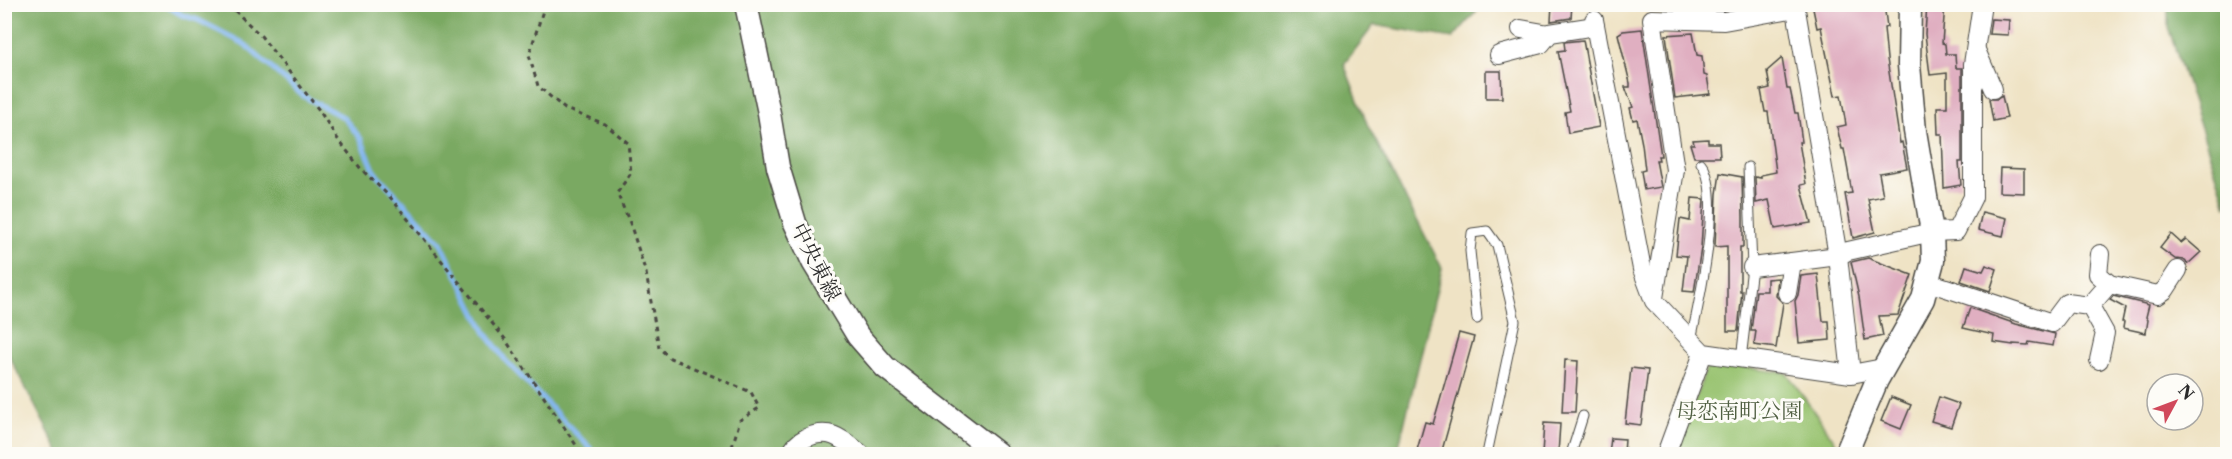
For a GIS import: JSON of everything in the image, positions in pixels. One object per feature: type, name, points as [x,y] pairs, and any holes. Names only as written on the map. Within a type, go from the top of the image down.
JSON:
[{"type":"street","name":"中央東線","points":[[746,4],[778,167],[795,223],[813,262],[858,336],[885,367],[998,454]]},
{"type":"street","points":[[1846,454],[1883,368],[1923,298],[1933,261],[1932,232],[1915,131],[1910,76],[1910,4]]},
{"type":"street","points":[[1752,267],[1838,256],[1848,251],[1932,232],[1956,231],[1973,197],[1973,63],[1982,4]]},
{"type":"street","points":[[1654,301],[1675,170],[1675,113],[1652,19],[1724,21],[1795,6],[1838,256],[1851,374]]},
{"type":"street","points":[[1521,29],[1549,34],[1594,23],[1642,269],[1654,301],[1697,347],[1741,359],[1851,374],[1883,368]]},
{"type":"street","points":[[1499,55],[1541,44],[1549,34]]},
{"type":"street","points":[[1975,48],[1994,89]]},
{"type":"street","points":[[2100,254],[2098,274],[2109,284],[2158,295],[2165,290],[2178,270]]},
{"type":"street","points":[[1786,293],[1792,262]]},
{"type":"street","points":[[1928,282],[2052,323],[2067,303],[2090,306]]},
{"type":"street","points":[[2090,306],[2109,284]]},
{"type":"street","points":[[2090,306],[2105,333],[2099,360]]},
{"type":"street","points":[[1666,454],[1697,347]]},
{"type":"street","points":[[791,454],[794,447],[803,439],[820,432],[836,436],[861,454]]},
{"type":"lane","points":[[1697,347],[1711,194],[1707,172],[1701,164]]},
{"type":"lane","points":[[1741,359],[1752,267],[1748,167]]},
{"type":"lane","points":[[1477,319],[1470,251],[1472,233],[1487,231],[1497,245],[1515,321],[1487,454]]},
{"type":"lane","points":[[1571,454],[1583,417]]},
{"type":"path","points":[[228,4],[261,36],[361,169],[390,197],[505,339],[582,454]]},
{"type":"path","points":[[545,4],[529,55],[538,86],[565,110],[605,124],[628,143],[631,173],[617,194],[630,223],[646,273],[658,348],[670,358],[751,392],[759,408],[740,420],[730,454]]},
{"type":"green space","points":[[5,5],[1482,5],[1453,38],[1374,25],[1344,64],[1368,126],[1442,268],[1397,454],[60,454],[5,348]]},
{"type":"green space","points":[[2168,5],[2227,5],[2227,207],[2168,27]]},
{"type":"green space","name":"母恋南町公園","points":[[1716,364],[1787,373],[1836,443],[1831,454],[1675,454],[1706,369]]},
{"type":"building","points":[[1552,4],[1572,4],[1571,18],[1551,21]]},
{"type":"building","points":[[1812,4],[1884,4],[1887,59],[1900,143],[1902,142],[1907,168],[1879,173],[1883,196],[1868,199],[1875,232],[1853,238],[1845,194],[1852,193],[1844,149],[1842,149],[1837,127],[1846,125],[1841,95],[1835,96],[1821,27],[1817,28]]},
{"type":"building","points":[[1927,4],[1945,4],[1942,43],[1945,44],[1946,54],[1955,54],[1956,68],[1962,68],[1962,162],[1959,162],[1961,185],[1944,188],[1942,134],[1938,134],[1937,107],[1947,107],[1947,73],[1930,75],[1925,34]]},
{"type":"building","points":[[1991,19],[2009,20],[2008,35],[1989,34]]},
{"type":"building","points":[[1642,29],[1661,156],[1658,156],[1659,160],[1656,160],[1661,187],[1644,190],[1641,171],[1645,170],[1642,144],[1637,119],[1633,120],[1630,108],[1633,107],[1625,87],[1630,87],[1630,83],[1618,34],[1623,31]]},
{"type":"building","points":[[1693,33],[1697,55],[1702,56],[1704,75],[1707,76],[1710,94],[1675,98],[1666,35]]},
{"type":"building","points":[[1583,40],[1599,127],[1568,133],[1565,112],[1570,111],[1558,51],[1565,50],[1564,42]]},
{"type":"building","points":[[1782,58],[1787,89],[1790,89],[1795,113],[1798,113],[1802,142],[1799,142],[1806,184],[1801,185],[1811,223],[1775,229],[1769,200],[1756,203],[1755,177],[1761,178],[1761,175],[1776,172],[1768,112],[1765,112],[1761,90],[1770,88],[1767,71]]},
{"type":"building","points":[[1486,71],[1501,71],[1502,98],[1486,98]]},
{"type":"building","points":[[2002,96],[2007,118],[1993,121],[1989,99]]},
{"type":"building","points":[[1708,139],[1708,143],[1719,143],[1720,157],[1694,157],[1690,144],[1694,144],[1693,140]]},
{"type":"building","points":[[2000,168],[2024,169],[2024,193],[1999,192]]},
{"type":"building","points":[[1720,173],[1742,177],[1743,247],[1740,247],[1740,291],[1742,291],[1738,331],[1727,331],[1727,246],[1715,247]]},
{"type":"building","points":[[1692,198],[1704,199],[1701,248],[1694,292],[1683,291],[1687,256],[1676,255],[1680,219],[1690,221]]},
{"type":"building","points":[[1982,212],[2007,218],[2003,236],[1978,230]]},
{"type":"building","points":[[2171,234],[2181,243],[2186,239],[2201,252],[2188,264],[2184,260],[2175,259],[2160,248]]},
{"type":"building","points":[[1868,258],[1912,275],[1898,315],[1879,316],[1883,336],[1865,340],[1851,262]]},
{"type":"building","points":[[1986,265],[1997,269],[1990,291],[1961,281],[1966,266],[1983,271]]},
{"type":"building","points":[[1818,274],[1823,321],[1829,321],[1830,340],[1799,343],[1795,301],[1801,276]]},
{"type":"building","points":[[1778,278],[1776,296],[1783,303],[1776,348],[1754,345],[1756,331],[1751,331],[1756,291],[1767,291],[1767,279]]},
{"type":"building","points":[[2113,296],[2149,305],[2146,333],[2123,328],[2125,308],[2110,300]]},
{"type":"building","points":[[1970,308],[2016,324],[2055,334],[2053,346],[2029,342],[2028,345],[2013,345],[1993,342],[1994,335],[1963,328]]},
{"type":"building","points":[[1459,333],[1474,337],[1441,454],[1422,454],[1417,450],[1425,422],[1433,424]]},
{"type":"building","points":[[1565,360],[1578,361],[1575,412],[1562,412]]},
{"type":"building","points":[[1631,368],[1648,370],[1641,425],[1625,423]]},
{"type":"building","points":[[1891,397],[1911,405],[1901,429],[1881,421]]},
{"type":"building","points":[[1939,397],[1959,404],[1951,427],[1931,421]]},
{"type":"building","points":[[1544,423],[1560,424],[1558,454],[1542,454]]},
{"type":"building","points":[[1611,438],[1625,439],[1624,454],[1609,454]]},
{"type":"waterway","points":[[164,4],[182,15],[198,20],[243,43],[303,96],[343,117],[361,139],[375,172],[441,243],[486,333],[506,361],[590,448],[593,454]]}]
